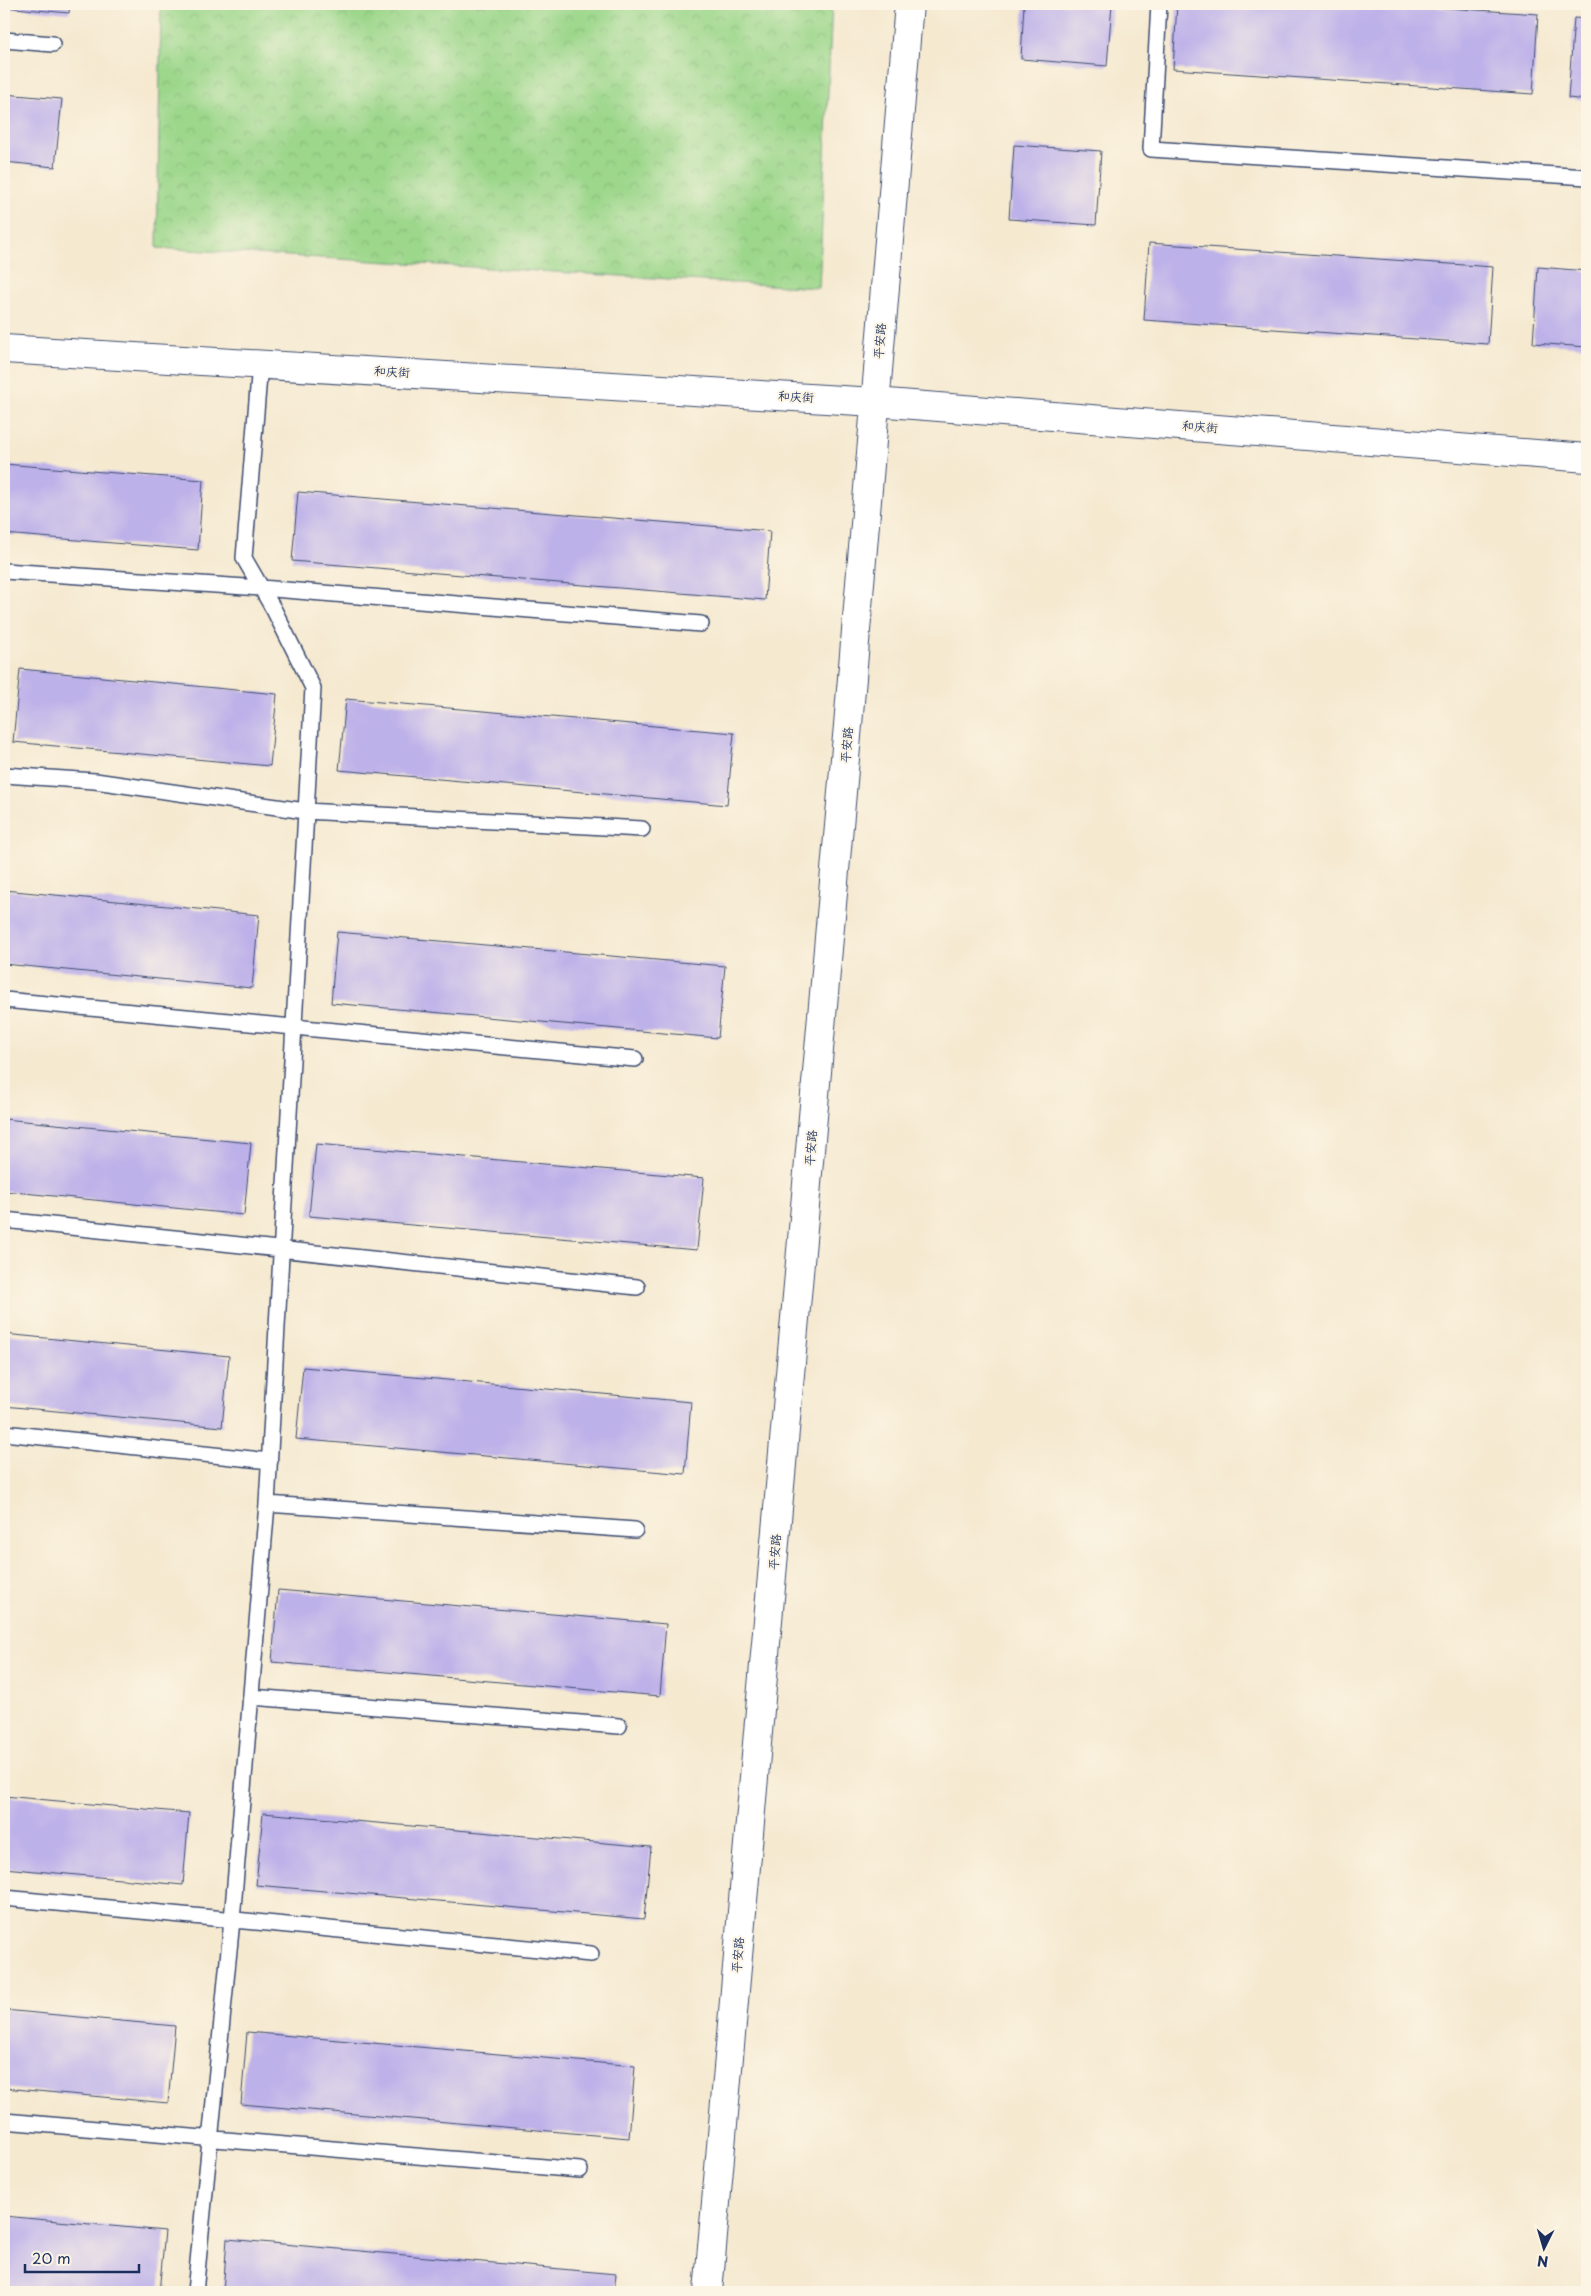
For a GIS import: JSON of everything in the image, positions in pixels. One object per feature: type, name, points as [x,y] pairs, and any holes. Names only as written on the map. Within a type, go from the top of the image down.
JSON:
[{"type":"street","name":"平安路","points":[[708,2292],[845,764],[909,4]]},
{"type":"street","name":"和庆街","points":[[4,349],[875,402],[1587,458]]},
{"type":"lane","points":[[1159,4],[1152,149],[1587,177]]},
{"type":"lane","points":[[4,40],[53,44]]},
{"type":"lane","points":[[195,2292],[232,1920],[267,1504],[313,688],[244,558],[260,364]]},
{"type":"lane","points":[[4,571],[261,588],[701,624]]},
{"type":"lane","points":[[4,775],[95,782],[305,811],[642,829]]},
{"type":"lane","points":[[4,1000],[636,1059]]},
{"type":"lane","points":[[4,1220],[637,1287]]},
{"type":"lane","points":[[4,1433],[270,1461]]},
{"type":"lane","points":[[267,1504],[635,1530]]},
{"type":"lane","points":[[251,1697],[619,1726]]},
{"type":"lane","points":[[4,1898],[591,1954]]},
{"type":"lane","points":[[4,2121],[580,2170]]},
{"type":"green space","points":[[161,4],[832,4],[819,288],[157,248]]},
{"type":"building","points":[[4,4],[70,4],[69,13],[4,7]]},
{"type":"building","points":[[1024,4],[1112,4],[1107,66],[1021,59]]},
{"type":"building","points":[[1177,4],[1386,4],[1538,14],[1533,94],[1173,69]]},
{"type":"building","points":[[1574,18],[1587,19],[1587,100],[1568,98]]},
{"type":"building","points":[[4,94],[62,99],[55,167],[4,162]]},
{"type":"building","points":[[1014,145],[1101,151],[1096,225],[1009,219]]},
{"type":"building","points":[[1149,243],[1493,267],[1488,344],[1144,320]]},
{"type":"building","points":[[1538,267],[1587,271],[1587,347],[1533,343]]},
{"type":"building","points":[[4,464],[203,480],[198,550],[4,534]]},
{"type":"building","points":[[298,492],[770,531],[765,600],[292,561]]},
{"type":"building","points":[[20,669],[277,694],[270,766],[13,742]]},
{"type":"building","points":[[346,699],[734,733],[727,805],[339,770]]},
{"type":"building","points":[[4,890],[259,915],[252,988],[4,964]]},
{"type":"building","points":[[337,932],[725,966],[718,1038],[331,1003]]},
{"type":"building","points":[[4,1119],[251,1143],[244,1215],[4,1191]]},
{"type":"building","points":[[316,1144],[704,1178],[697,1250],[309,1216]]},
{"type":"building","points":[[4,1334],[229,1356],[222,1427],[4,1406]]},
{"type":"building","points":[[303,1367],[691,1402],[685,1474],[296,1439]]},
{"type":"building","points":[[278,1590],[666,1624],[660,1696],[272,1662]]},
{"type":"building","points":[[4,1796],[189,1813],[183,1885],[4,1868]]},
{"type":"building","points":[[263,1813],[651,1847],[644,1919],[256,1885]]},
{"type":"building","points":[[4,2010],[175,2026],[168,2103],[4,2088]]},
{"type":"building","points":[[247,2032],[635,2066],[629,2138],[241,2104]]},
{"type":"building","points":[[4,2216],[165,2231],[159,2292],[4,2292]]},
{"type":"building","points":[[227,2239],[616,2274],[614,2292],[223,2292]]}]
